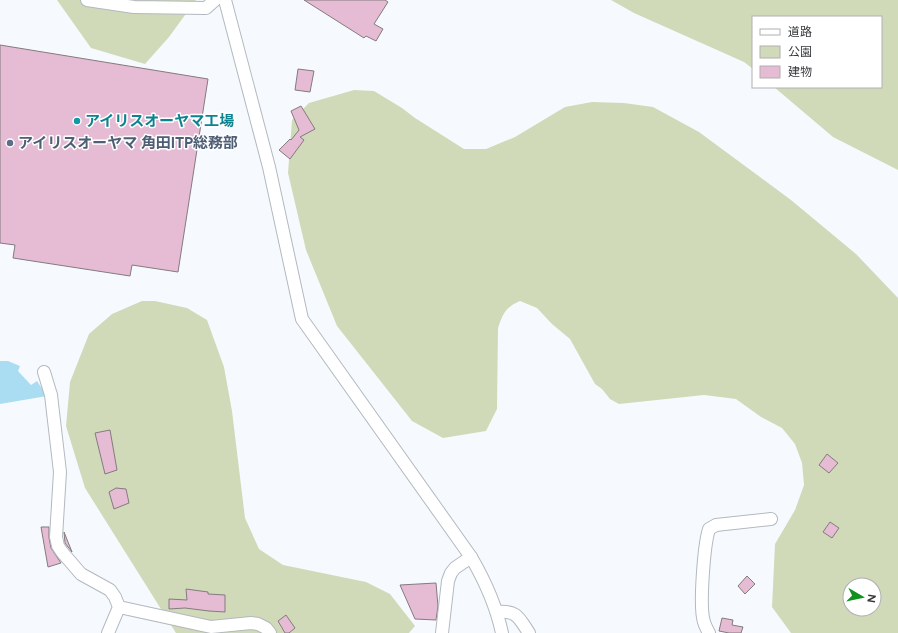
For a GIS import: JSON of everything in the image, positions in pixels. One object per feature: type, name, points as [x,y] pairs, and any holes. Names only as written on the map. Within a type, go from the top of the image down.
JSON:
[{"type":"street","points":[[87,0],[134,7],[206,8],[215,0]]},
{"type":"street","points":[[225,0],[269,167],[302,319],[471,557],[485,580],[497,612],[502,633]]},
{"type":"street","points":[[44,372],[51,394],[60,472],[56,538],[58,546],[81,574],[110,590],[115,597],[119,608],[108,633]]},
{"type":"street","points":[[709,633],[703,621],[702,600],[706,537],[709,529],[721,524],[771,519]]},
{"type":"street","points":[[442,633],[448,581],[451,573],[455,568],[471,557]]},
{"type":"street","points":[[119,608],[211,627],[251,623],[258,624],[266,628],[270,633]]},
{"type":"street","points":[[497,612],[506,611],[519,617],[529,633]]},
{"type":"green space","points":[[57,0],[196,0],[169,37],[145,64],[91,48]]},
{"type":"green space","points":[[611,0],[898,0],[898,170],[833,137],[775,88],[882,88],[882,16],[752,16],[752,68],[744,62],[634,13]]},
{"type":"green space","points":[[354,90],[374,91],[464,149],[486,149],[515,137],[565,107],[592,102],[624,103],[653,107],[699,132],[791,200],[856,254],[898,298],[898,633],[791,633],[772,607],[775,544],[795,510],[804,485],[802,463],[795,444],[782,428],[761,417],[736,399],[704,395],[619,404],[610,399],[602,389],[595,384],[570,339],[552,324],[537,308],[520,301],[508,308],[502,318],[498,328],[497,409],[486,431],[443,438],[412,421],[337,326],[306,250],[288,173],[292,120],[309,103]]},
{"type":"green space","points":[[142,301],[155,301],[187,308],[207,320],[224,367],[232,411],[245,518],[259,549],[283,565],[366,582],[390,594],[415,626],[409,633],[176,633],[85,488],[66,426],[70,382],[89,334],[112,314]]},
{"type":"water","points":[[0,361],[8,361],[20,366],[18,371],[31,385],[37,381],[47,396],[0,404]]},
{"type":"building","points":[[304,0],[385,0],[388,2],[374,24],[383,29],[376,41],[366,36],[364,38]]},
{"type":"building","name":"アイリスオーヤマ工場","points":[[0,45],[208,79],[178,272],[132,265],[130,276],[13,258],[15,245],[0,243]]},
{"type":"building","points":[[298,69],[314,71],[310,92],[295,90]]},
{"type":"building","points":[[301,106],[315,129],[300,137],[304,140],[290,159],[279,150],[290,139],[291,140],[299,130],[291,111]]},
{"type":"building","points":[[110,430],[117,470],[105,474],[95,433]]},
{"type":"building","points":[[827,454],[838,463],[829,473],[819,465]]},
{"type":"building","points":[[116,488],[126,489],[129,503],[114,509],[109,492]]},
{"type":"building","points":[[830,522],[839,528],[832,538],[823,532]]},
{"type":"building","points":[[41,527],[49,527],[51,548],[61,563],[48,567]]},
{"type":"building","points":[[64,532],[72,552],[65,543]]},
{"type":"building","points":[[747,576],[755,584],[745,594],[738,586]]},
{"type":"building","points":[[436,583],[438,606],[436,620],[415,619],[400,585]]},
{"type":"building","points":[[186,589],[208,592],[208,594],[225,595],[225,612],[185,608],[169,609],[169,599],[187,600]]},
{"type":"building","points":[[286,615],[295,628],[289,633],[285,633],[278,621]]},
{"type":"building","points":[[722,618],[733,620],[732,625],[743,627],[741,633],[719,631]]},
{"type":"place","name":"アイリスオーヤマ工場","points":[[77,121]]},
{"type":"place","name":"アイリスオーヤマ 角田ITP総務部","points":[[10,143]]}]
